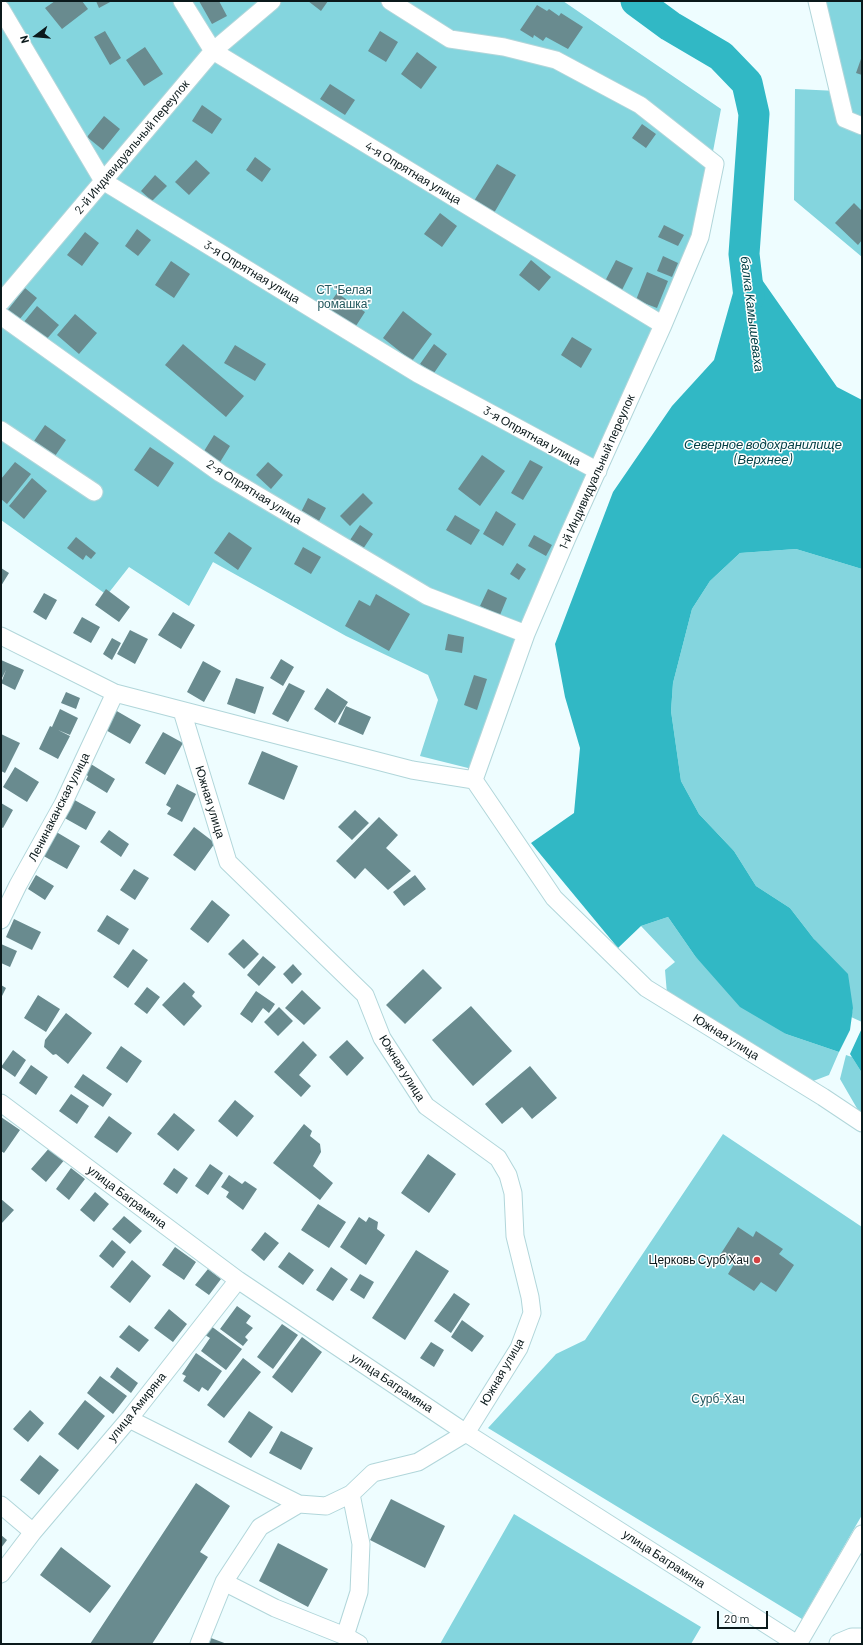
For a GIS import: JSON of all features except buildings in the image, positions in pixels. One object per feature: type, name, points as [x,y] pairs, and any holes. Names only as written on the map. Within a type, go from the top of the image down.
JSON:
[{"type":"street","name":"4-я Опрятная улица","points":[[182,1],[213,51],[663,325]]},
{"type":"street","name":"2-й Индивидуальный переулок","points":[[1,302],[213,51],[272,1]]},
{"type":"street","name":"1-й Индивидуальный переулок","points":[[390,1],[450,39],[504,47],[556,60],[640,106],[715,164],[700,237],[663,325],[526,634],[474,780]]},
{"type":"street","points":[[817,1],[845,119],[862,126]]},
{"type":"street","name":"3-я Опрятная улица","points":[[1,9],[103,181],[418,374],[598,471]]},
{"type":"street","name":"2-я Опрятная улица","points":[[1,316],[220,473],[427,596],[526,634]]},
{"type":"street","points":[[1,430],[94,492]]},
{"type":"street","points":[[1,636],[115,692],[182,711],[412,770],[474,780]]},
{"type":"street","name":"Ленинаканская улица","points":[[1,920],[62,804],[115,692]]},
{"type":"street","name":"Южная улица","points":[[182,711],[228,862],[365,995],[382,1038],[426,1106],[498,1158],[508,1175],[513,1192],[515,1236],[530,1297],[532,1313],[518,1348],[466,1433]]},
{"type":"street","name":"Южная улица","points":[[474,780],[554,898],[646,988],[823,1097],[862,1124]]},
{"type":"street","name":"улица Баграмяна","points":[[1,1103],[238,1280],[466,1433],[798,1644]]},
{"type":"street","name":"улица Амиряна","points":[[1,1574],[33,1532],[129,1419],[238,1280]]},
{"type":"street","points":[[129,1419],[299,1504],[326,1506],[351,1494],[373,1473],[418,1462],[466,1433]]},
{"type":"street","points":[[224,1582],[275,1608],[352,1640],[359,1592],[361,1544],[351,1494]]},
{"type":"street","points":[[199,1644],[224,1582],[260,1527],[299,1504]]},
{"type":"street","points":[[1,1505],[33,1532]]},
{"type":"street","points":[[798,1644],[862,1534]]},
{"type":"street","points":[[840,1644],[852,1639],[862,1639]]},
{"type":"green space","name":"СТ \"Белая ромашка\"","points":[[1,1],[563,1],[721,109],[697,236],[472,769],[420,756],[438,700],[428,675],[346,636],[213,562],[189,606],[129,567],[107,595],[1,520]]},
{"type":"green space","points":[[810,1],[862,1],[862,257],[794,200],[795,89],[837,91]]},
{"type":"green space","points":[[796,549],[862,569],[862,1022],[851,1017],[853,1008],[814,939],[790,908],[756,886],[734,851],[699,814],[681,781],[671,711],[673,683],[692,609],[710,581],[740,553]]},
{"type":"green space","points":[[668,917],[695,956],[786,1034],[839,1052],[829,1075],[808,1083],[667,994],[665,970],[675,962],[641,926]]},
{"type":"green space","points":[[846,1055],[852,1057],[862,1073],[862,1117],[840,1079]]},
{"type":"green space","name":"Сурб-Хач","points":[[723,1134],[862,1227],[862,1515],[802,1619],[488,1428],[556,1354],[585,1340]]},
{"type":"green space","points":[[514,1514],[701,1627],[691,1644],[440,1644]]},
{"type":"water","name":"Северное водохранилище (Верхнее)","points":[[744,254],[837,387],[862,400],[862,569],[796,549],[740,553],[710,581],[692,609],[673,683],[671,711],[681,781],[699,814],[734,851],[756,886],[790,908],[814,939],[848,974],[853,1008],[850,1030],[839,1052],[786,1034],[740,1007],[695,956],[668,917],[641,926],[618,948],[531,843],[574,813],[580,748],[565,697],[555,644],[613,492],[672,406],[714,360]]},
{"type":"water","points":[[862,1028],[862,1073],[850,1054]]},
{"type":"waterway","name":"балка Камышеваха","points":[[636,1],[670,26],[721,56],[747,83],[754,114],[744,254],[749,297]]},
{"type":"place","name":"Церковь Сурб Хач","points":[[757,1260]]}]
